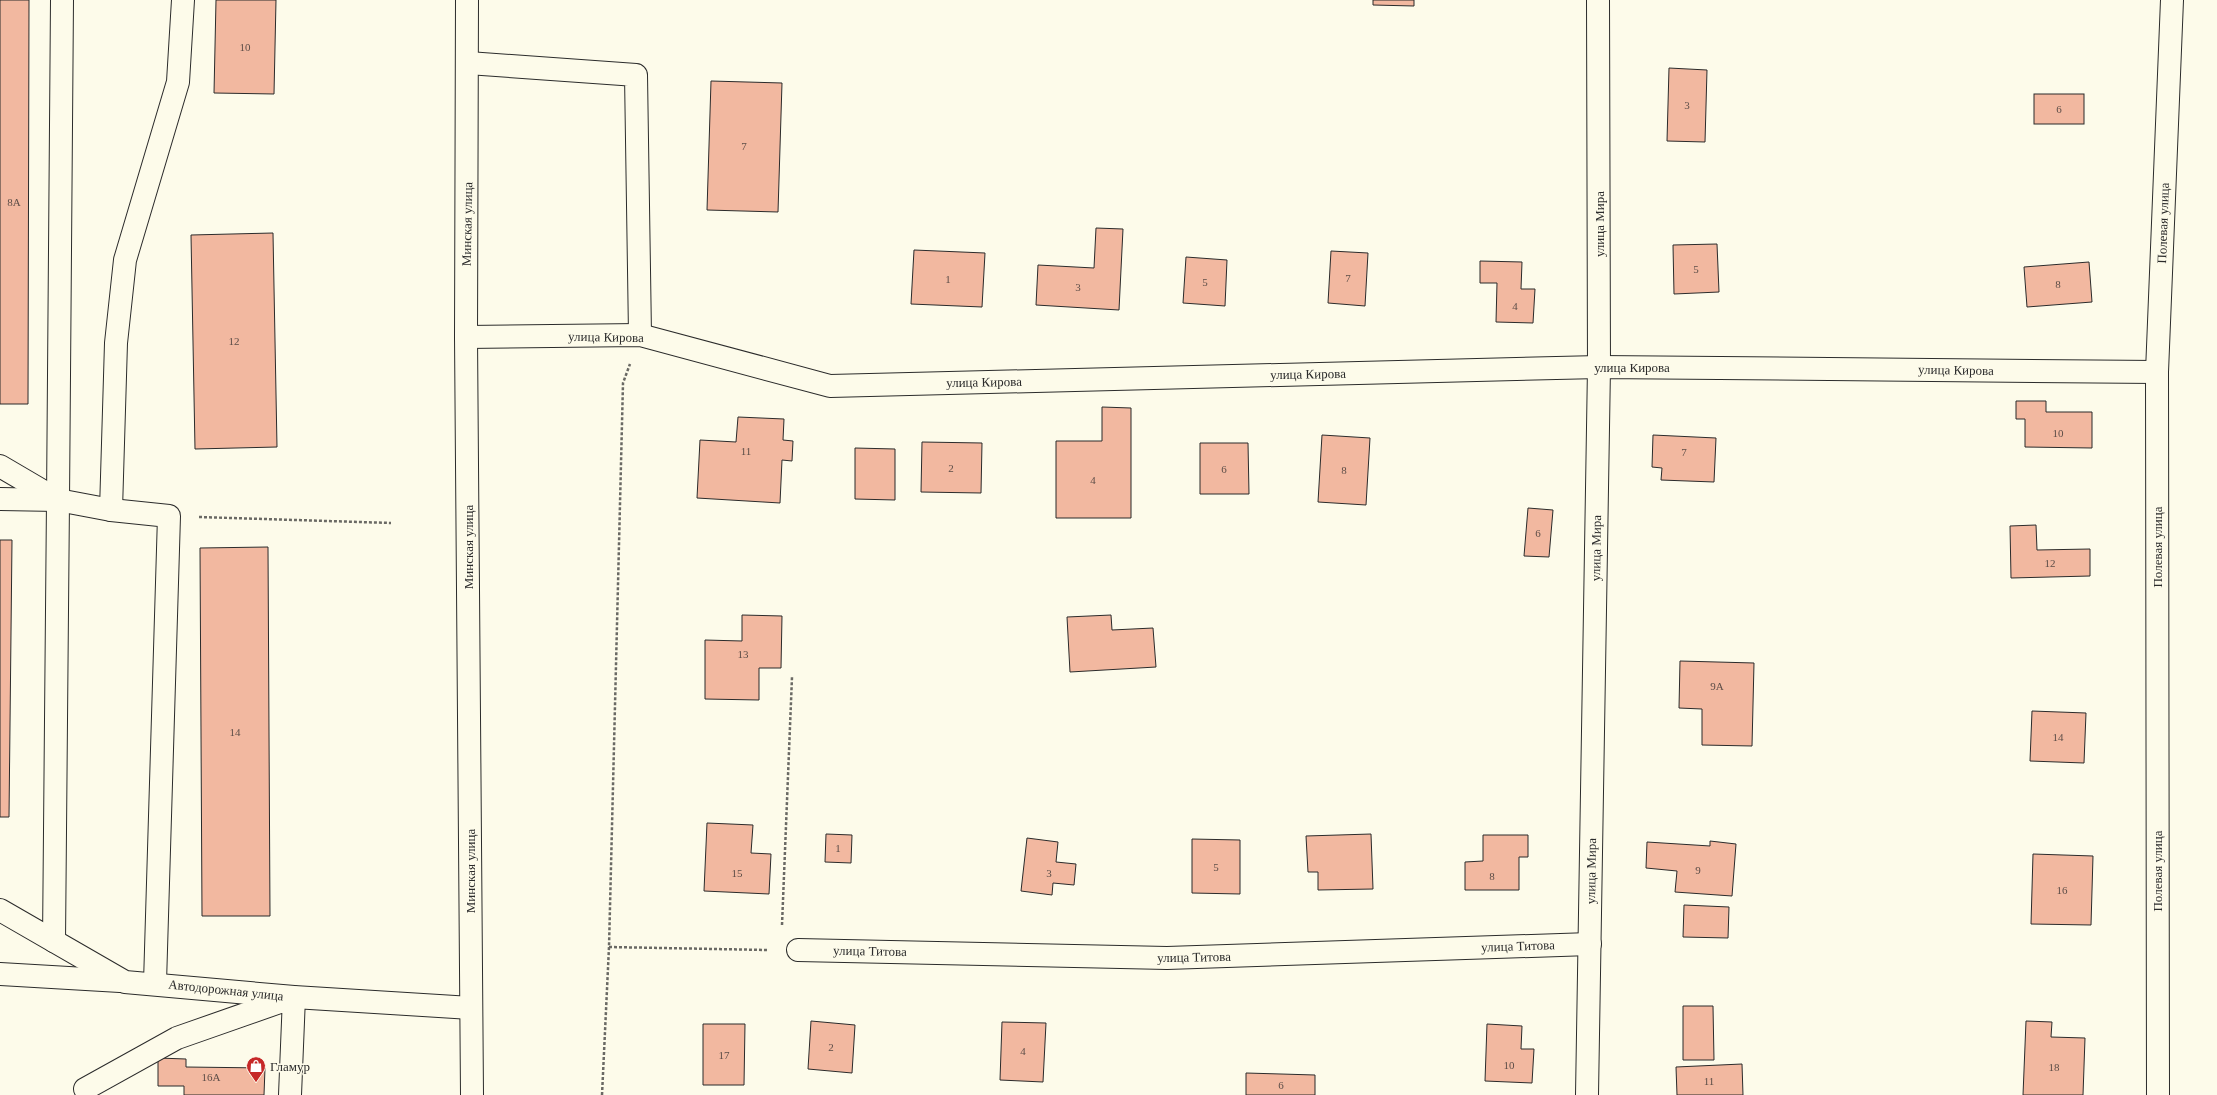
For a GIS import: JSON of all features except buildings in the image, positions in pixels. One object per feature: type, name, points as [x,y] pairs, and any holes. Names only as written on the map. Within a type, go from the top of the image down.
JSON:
[{"type":"street","points":[[54,941],[62,0]]},
{"type":"street","points":[[111,510],[116,343],[125,260],[178,82],[183,0]]},
{"type":"street","name":"Минская улица","points":[[467,0],[466,337],[472,1095]]},
{"type":"street","name":"улица Мира","points":[[1587,1095],[1599,367],[1598,0]]},
{"type":"street","name":"Полевая улица","points":[[2158,1095],[2156,372],[2172,0]]},
{"type":"street","points":[[468,63],[636,75],[640,336]]},
{"type":"street","name":"улица Кирова","points":[[466,337],[640,336],[830,386],[1599,367],[2156,372]]},
{"type":"street","points":[[0,466],[58,500]]},
{"type":"street","points":[[0,499],[58,500],[111,510],[169,516],[155,983]]},
{"type":"street","name":"Автодорожная улица","points":[[0,910],[125,982],[155,983],[294,997],[471,1008]]},
{"type":"street","name":"улица Титова","points":[[789,950],[1167,958],[1590,944]]},
{"type":"street","points":[[0,974],[125,982]]},
{"type":"street","points":[[85,1088],[177,1038],[294,997],[290,1095]]},
{"type":"path","points":[[602,1095],[609,947],[623,383],[640,336]]},
{"type":"path","points":[[169,516],[391,523]]},
{"type":"path","points":[[609,947],[789,950],[792,677]]},
{"type":"place","name":"Гламур","points":[[256,1083]]}]
